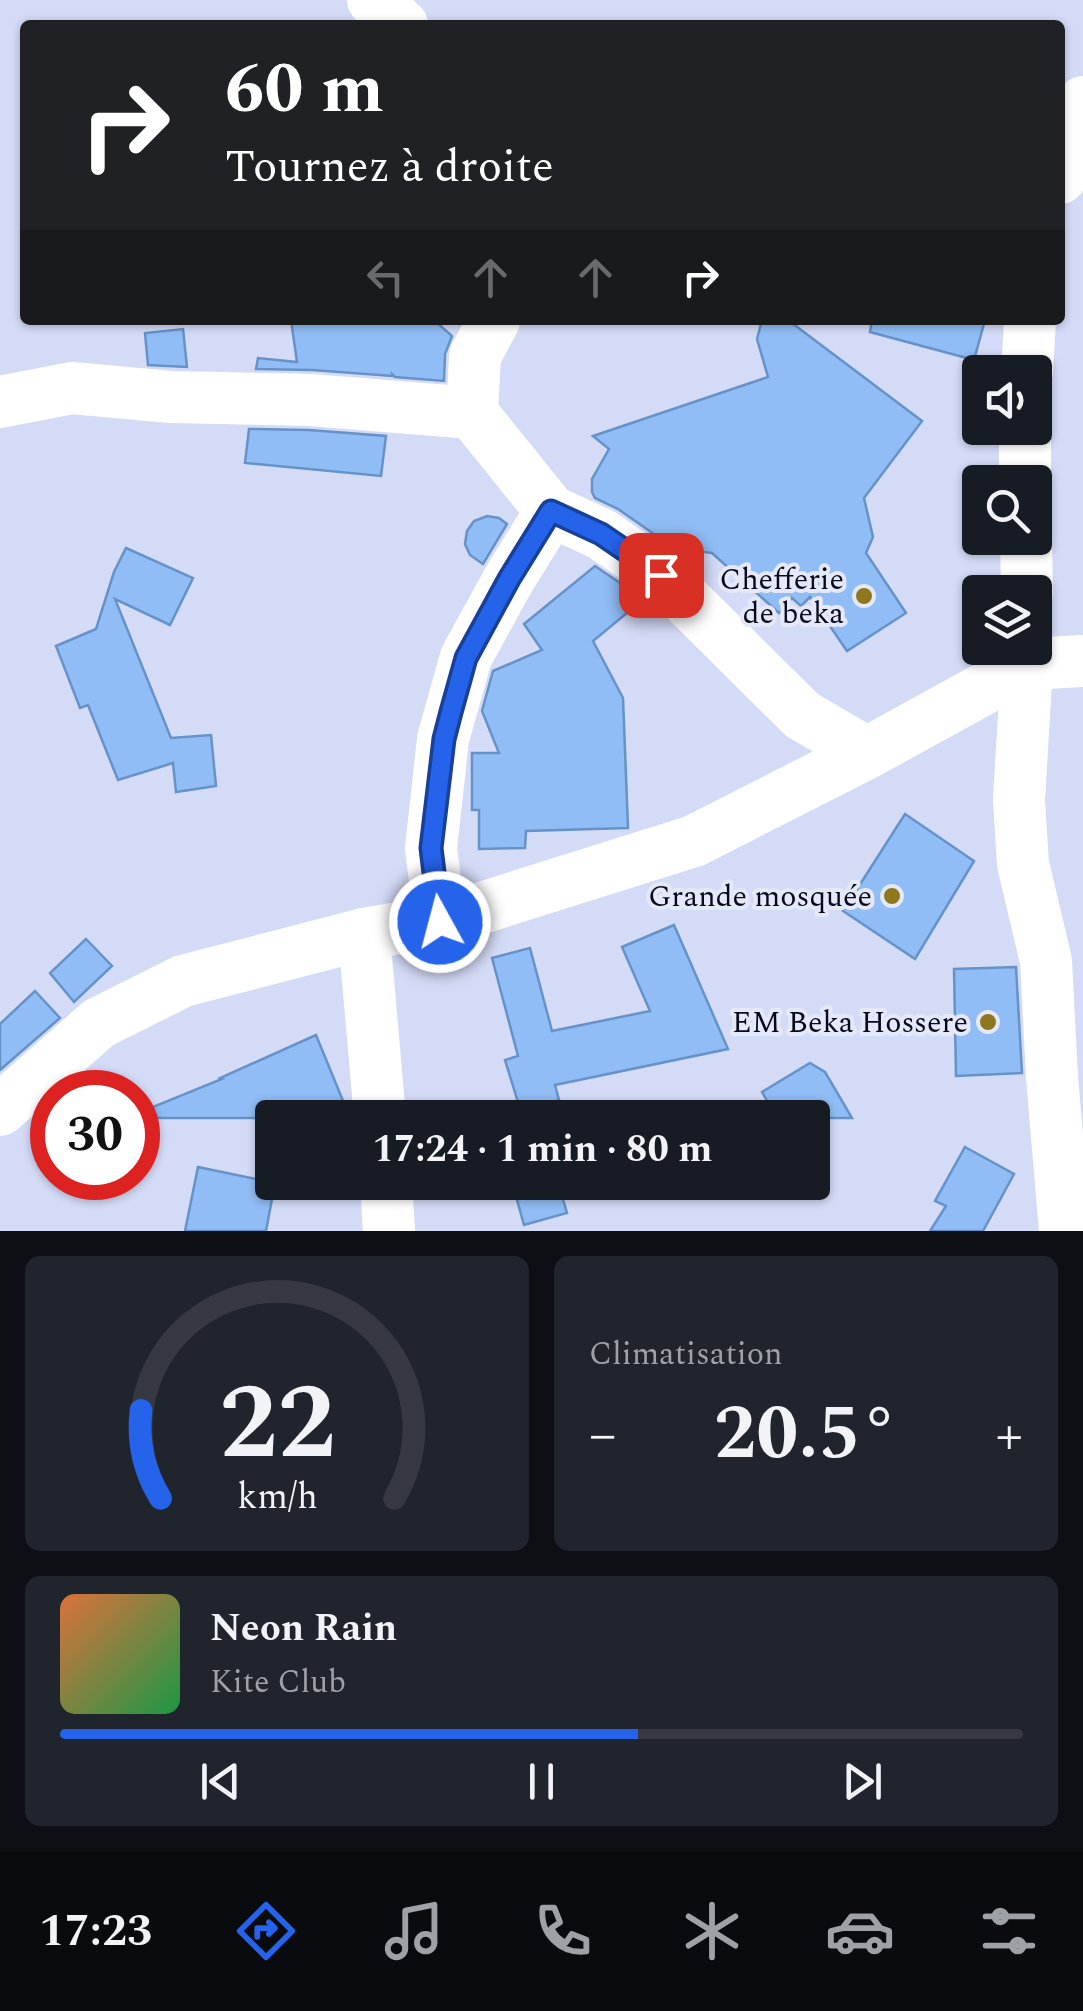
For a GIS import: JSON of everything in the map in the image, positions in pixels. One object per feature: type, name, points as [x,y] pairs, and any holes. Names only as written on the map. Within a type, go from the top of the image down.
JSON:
[{"type":"street","points":[[373,0],[396,20]]},
{"type":"street","points":[[1065,161],[1083,102]]},
{"type":"street","points":[[491,325],[475,356],[472,413],[551,511],[601,534],[661,575],[802,715],[867,753]]},
{"type":"street","points":[[1029,355],[1030,325]]},
{"type":"street","points":[[0,402],[72,388],[472,413]]},
{"type":"street","points":[[440,922],[431,848],[444,739],[452,706],[466,658],[551,511]]},
{"type":"street","points":[[1052,658],[1083,661]]},
{"type":"street","points":[[0,1110],[99,1023],[183,981],[364,934],[440,922],[694,842],[867,753],[1013,665]]},
{"type":"street","points":[[1028,665],[1020,800],[1023,864],[1046,962],[1065,1231]]},
{"type":"street","points":[[364,934],[378,1100]]},
{"type":"street","points":[[387,1200],[389,1231]]},
{"type":"building","points":[[292,325],[440,325],[452,336],[445,354],[444,381],[392,374],[256,369],[258,358],[297,362]]},
{"type":"building","points":[[761,325],[795,325],[922,421],[864,498],[873,537],[866,553],[906,613],[847,651],[810,597],[801,606],[792,598],[779,613],[712,553],[674,548],[618,509],[595,498],[592,492],[592,479],[609,449],[593,436],[768,377],[757,339]]},
{"type":"building","points":[[871,325],[984,325],[975,355],[962,357],[870,332]]},
{"type":"building","points":[[183,329],[187,367],[148,365],[145,333]]},
{"type":"building","points":[[249,429],[386,436],[381,476],[245,463]]},
{"type":"building","points":[[487,516],[507,524],[483,564],[470,555],[465,544],[474,521]]},
{"type":"building","points":[[126,548],[193,578],[170,625],[115,599],[171,738],[211,735],[216,786],[176,792],[173,763],[118,780],[88,705],[80,708],[56,646],[96,629]]},
{"type":"building","points":[[595,566],[626,587],[639,603],[593,641],[623,698],[628,828],[526,831],[525,848],[479,849],[479,810],[472,810],[472,753],[499,753],[482,711],[493,671],[542,650],[524,624]]},
{"type":"building","points":[[905,814],[974,861],[915,959],[843,911]]},
{"type":"building","points":[[674,925],[728,1049],[555,1085],[559,1100],[517,1100],[505,1060],[518,1056],[492,958],[530,948],[552,1031],[650,1011],[622,947]]},
{"type":"building","points":[[86,939],[112,966],[74,1002],[50,973]]},
{"type":"building","points":[[1016,967],[1022,1073],[956,1076],[954,969]]},
{"type":"building","points":[[35,991],[60,1018],[0,1070],[0,1024]]},
{"type":"building","points":[[316,1035],[343,1100],[255,1100],[255,1118],[160,1118],[160,1104]]},
{"type":"building","points":[[810,1063],[825,1072],[852,1118],[830,1118],[830,1100],[767,1100],[762,1092]]},
{"type":"building","points":[[965,1147],[1014,1174],[983,1231],[930,1231],[946,1206],[935,1201]]},
{"type":"building","points":[[198,1167],[255,1179],[255,1200],[272,1200],[266,1231],[185,1231]]},
{"type":"building","points":[[517,1200],[563,1200],[567,1213],[524,1225]]},
{"type":"place","name":"Chefferie de beka","points":[[864,596]]},
{"type":"place","name":"Grande mosquée","points":[[892,896]]},
{"type":"place","name":"EM Beka Hossere","points":[[988,1022]]},
{"type":"route","points":[[440,922],[431,848],[451,712],[466,658],[551,511],[601,534],[661,575]]}]
